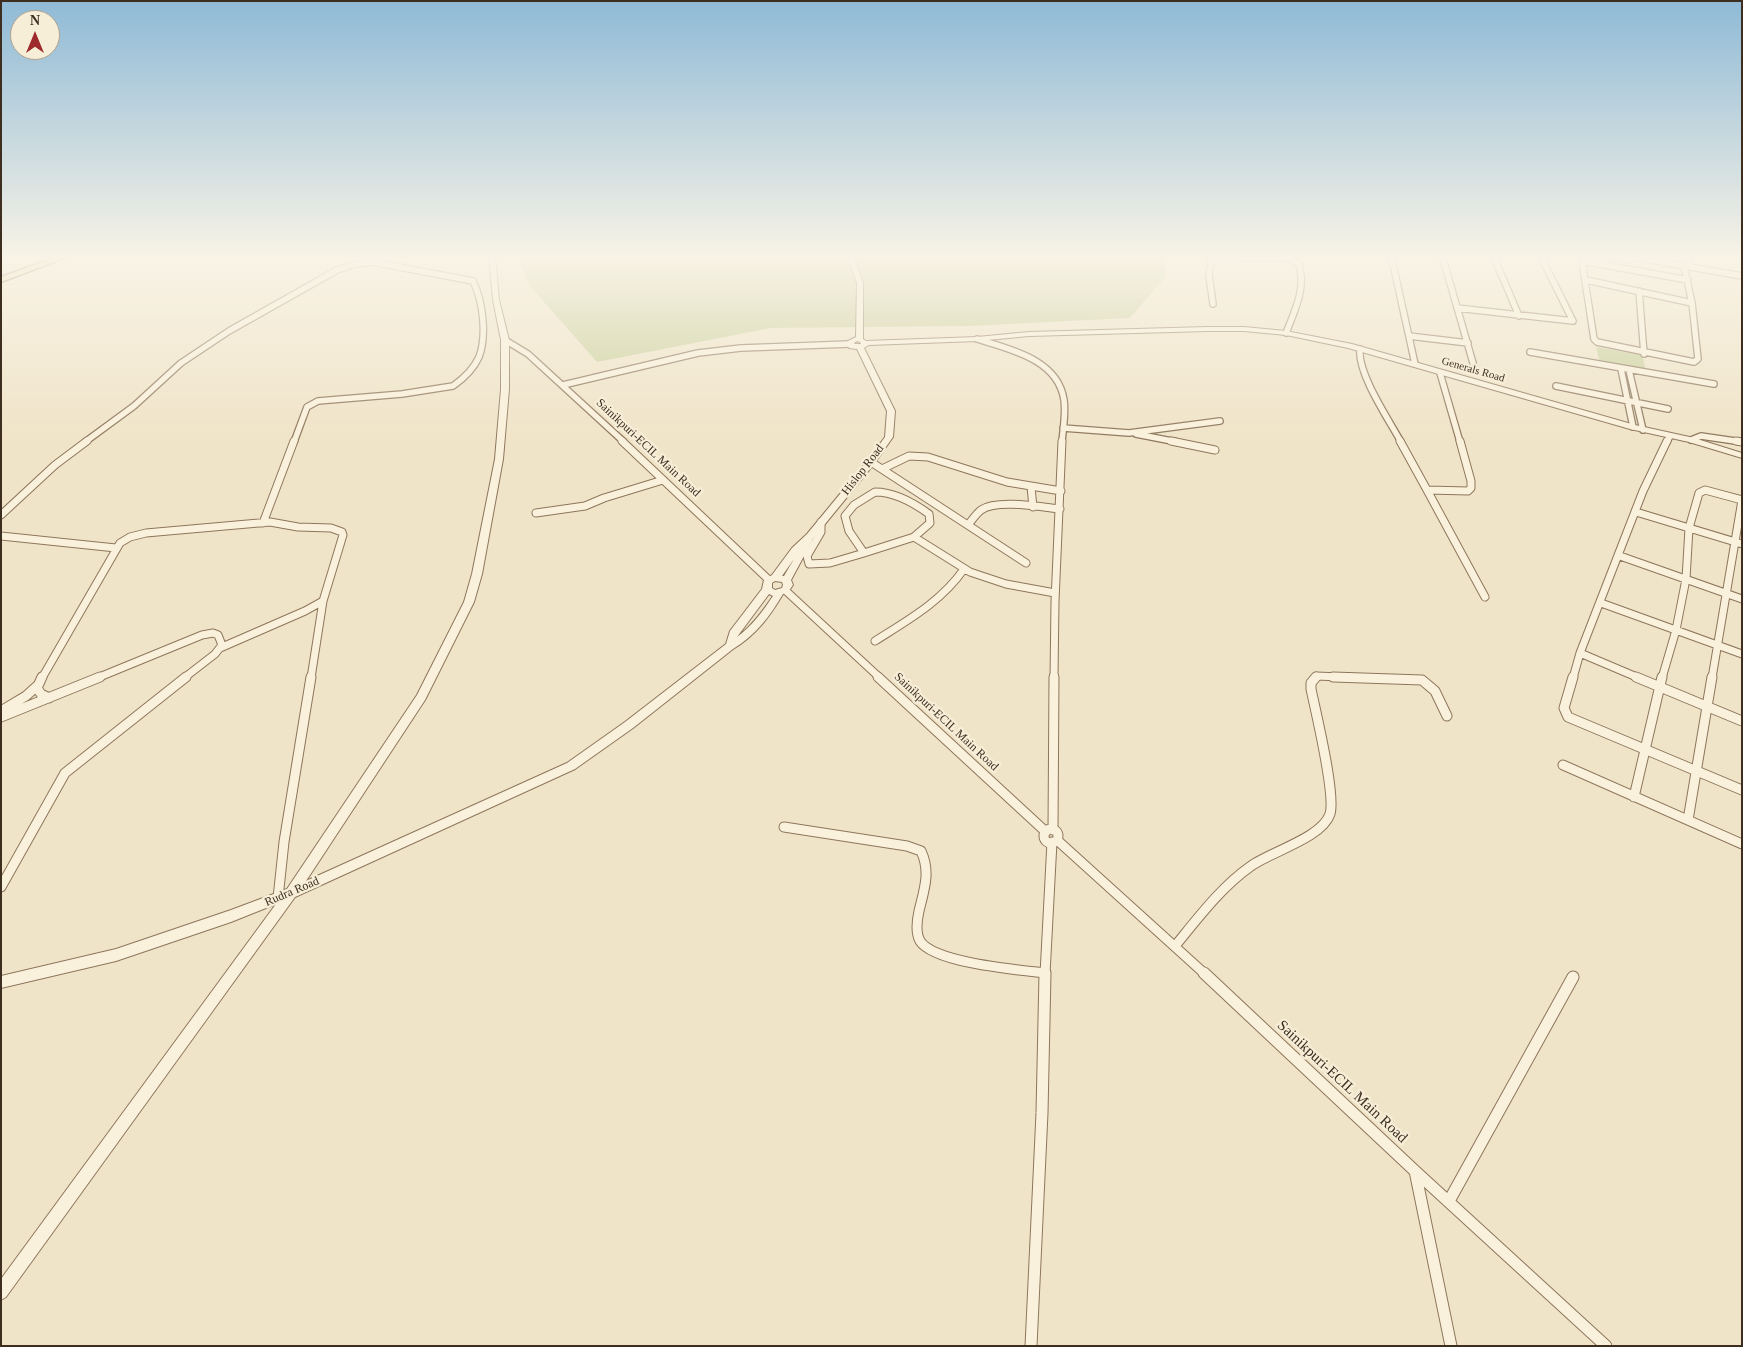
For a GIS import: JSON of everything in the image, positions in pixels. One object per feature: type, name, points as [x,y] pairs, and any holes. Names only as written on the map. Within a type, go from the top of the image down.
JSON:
[{"type":"street","points":[[1,515],[55,465],[134,406],[181,363],[252,318]]},
{"type":"street","points":[[263,523],[307,407],[318,401],[402,394],[453,386],[475,364],[480,354],[480,318]]},
{"type":"street","points":[[1,1292],[292,893],[422,697],[469,602],[477,574],[499,459],[506,389],[505,340],[500,318]]},
{"type":"street","name":"Hislop Road","points":[[571,766],[629,725],[730,646],[733,634],[770,582],[871,462],[889,437],[891,411],[861,343],[861,318]]},
{"type":"street","points":[[1286,333],[1292,318]]},
{"type":"street","points":[[1405,318],[1415,364]]},
{"type":"street","points":[[1460,318],[1473,363]]},
{"type":"street","points":[[1535,318],[1571,322],[1573,318]]},
{"type":"street","points":[[1591,318],[1594,339],[1602,344],[1644,354],[1697,362],[1693,318]]},
{"type":"street","points":[[1641,318],[1644,354]]},
{"type":"street","name":"Generals Road","points":[[861,343],[977,340],[1029,334],[1213,329],[1244,329],[1286,333],[1360,349],[1643,430],[1691,440],[1742,456]]},
{"type":"street","points":[[1409,336],[1468,343]]},
{"type":"street","name":"Sainikpuri-ECIL Main Road","points":[[505,340],[528,354],[563,385],[770,582]]},
{"type":"street","points":[[563,385],[698,352],[741,348],[850,344],[852,340],[861,343]]},
{"type":"street","points":[[977,340],[1023,353],[1032,358],[1051,373],[1062,391],[1061,491],[1055,593],[1052,836],[1031,1346]]},
{"type":"street","points":[[1360,349],[1359,356],[1362,371],[1485,597]]},
{"type":"street","points":[[1530,352],[1714,384]]},
{"type":"street","points":[[1621,369],[1633,427]]},
{"type":"street","points":[[1629,370],[1643,430]]},
{"type":"street","points":[[1427,490],[1468,491],[1471,488],[1471,481],[1440,373]]},
{"type":"street","points":[[1556,386],[1668,409]]},
{"type":"street","points":[[1129,433],[1220,421]]},
{"type":"street","points":[[1063,428],[1129,433],[1215,450]]},
{"type":"street","points":[[1670,436],[1643,491],[1620,556],[1580,653],[1564,708],[1566,714],[1580,722],[1742,790]]},
{"type":"street","points":[[1691,440],[1701,436],[1742,442]]},
{"type":"street","points":[[882,469],[909,456],[928,457],[982,475],[1030,487],[1061,491]]},
{"type":"street","points":[[871,462],[1026,563]]},
{"type":"street","points":[[536,513],[586,506],[604,498],[663,480]]},
{"type":"street","points":[[1030,487],[1033,507]]},
{"type":"street","points":[[1634,797],[1659,687],[1676,630],[1686,579],[1690,528],[1699,493],[1702,490],[1742,500],[1738,543],[1726,594],[1688,820]]},
{"type":"street","points":[[821,522],[822,532],[807,556],[809,564],[817,565],[864,553],[914,537],[930,523],[929,514],[916,505],[895,496],[883,492],[872,493],[852,506],[845,516],[849,530],[864,553]]},
{"type":"street","points":[[968,525],[979,512],[987,507],[1060,509]]},
{"type":"street","points":[[1636,512],[1738,543]]},
{"type":"street","points":[[1,711],[26,696],[37,686],[116,548],[130,537],[146,533],[282,522],[298,527],[332,528],[342,532],[343,535],[336,563],[323,601],[284,842],[278,898]]},
{"type":"street","points":[[1,536],[116,548]]},
{"type":"street","points":[[730,646],[745,638],[764,616],[783,588],[810,536]]},
{"type":"street","points":[[914,537],[964,569],[1006,584],[1055,593]]},
{"type":"street","points":[[1620,556],[1742,599]]},
{"type":"street","points":[[875,641],[950,590],[964,569]]},
{"type":"street","points":[[770,582],[783,588]]},
{"type":"street","points":[[770,582],[772,593],[783,588]]},
{"type":"street","name":"Sainikpuri-ECIL Main Road","points":[[783,588],[1052,836],[1175,946],[1415,1171],[1606,1346]]},
{"type":"street","points":[[1,888],[65,773],[220,648],[305,612],[323,601]]},
{"type":"street","points":[[1601,603],[1742,654]]},
{"type":"street","points":[[1,717],[210,632],[218,633],[221,636],[222,645],[220,648]]},
{"type":"street","points":[[1580,653],[1707,708],[1742,721]]},
{"type":"street","points":[[1175,946],[1211,902],[1241,874],[1252,865],[1301,840],[1320,827],[1330,814],[1331,793],[1311,689],[1311,683],[1316,676],[1422,680],[1435,691],[1447,716]]},
{"type":"street","points":[[37,686],[37,690],[49,698]]},
{"type":"street","points":[[1563,764],[1742,844]]},
{"type":"street","name":"Rudra Road","points":[[1,982],[116,955],[292,893],[571,766]]},
{"type":"street","points":[[784,827],[907,846],[921,851],[926,860],[928,871],[925,891],[917,916],[917,933],[920,943],[933,953],[955,959],[1045,973]]},
{"type":"street","points":[[1449,1201],[1573,976]]},
{"type":"street","points":[[1415,1171],[1451,1346]]},
{"type":"green space","points":[[558,318],[1130,318],[971,326],[771,328],[597,362]]},
{"type":"green space","points":[[1596,347],[1642,355],[1646,371],[1600,363]]}]
